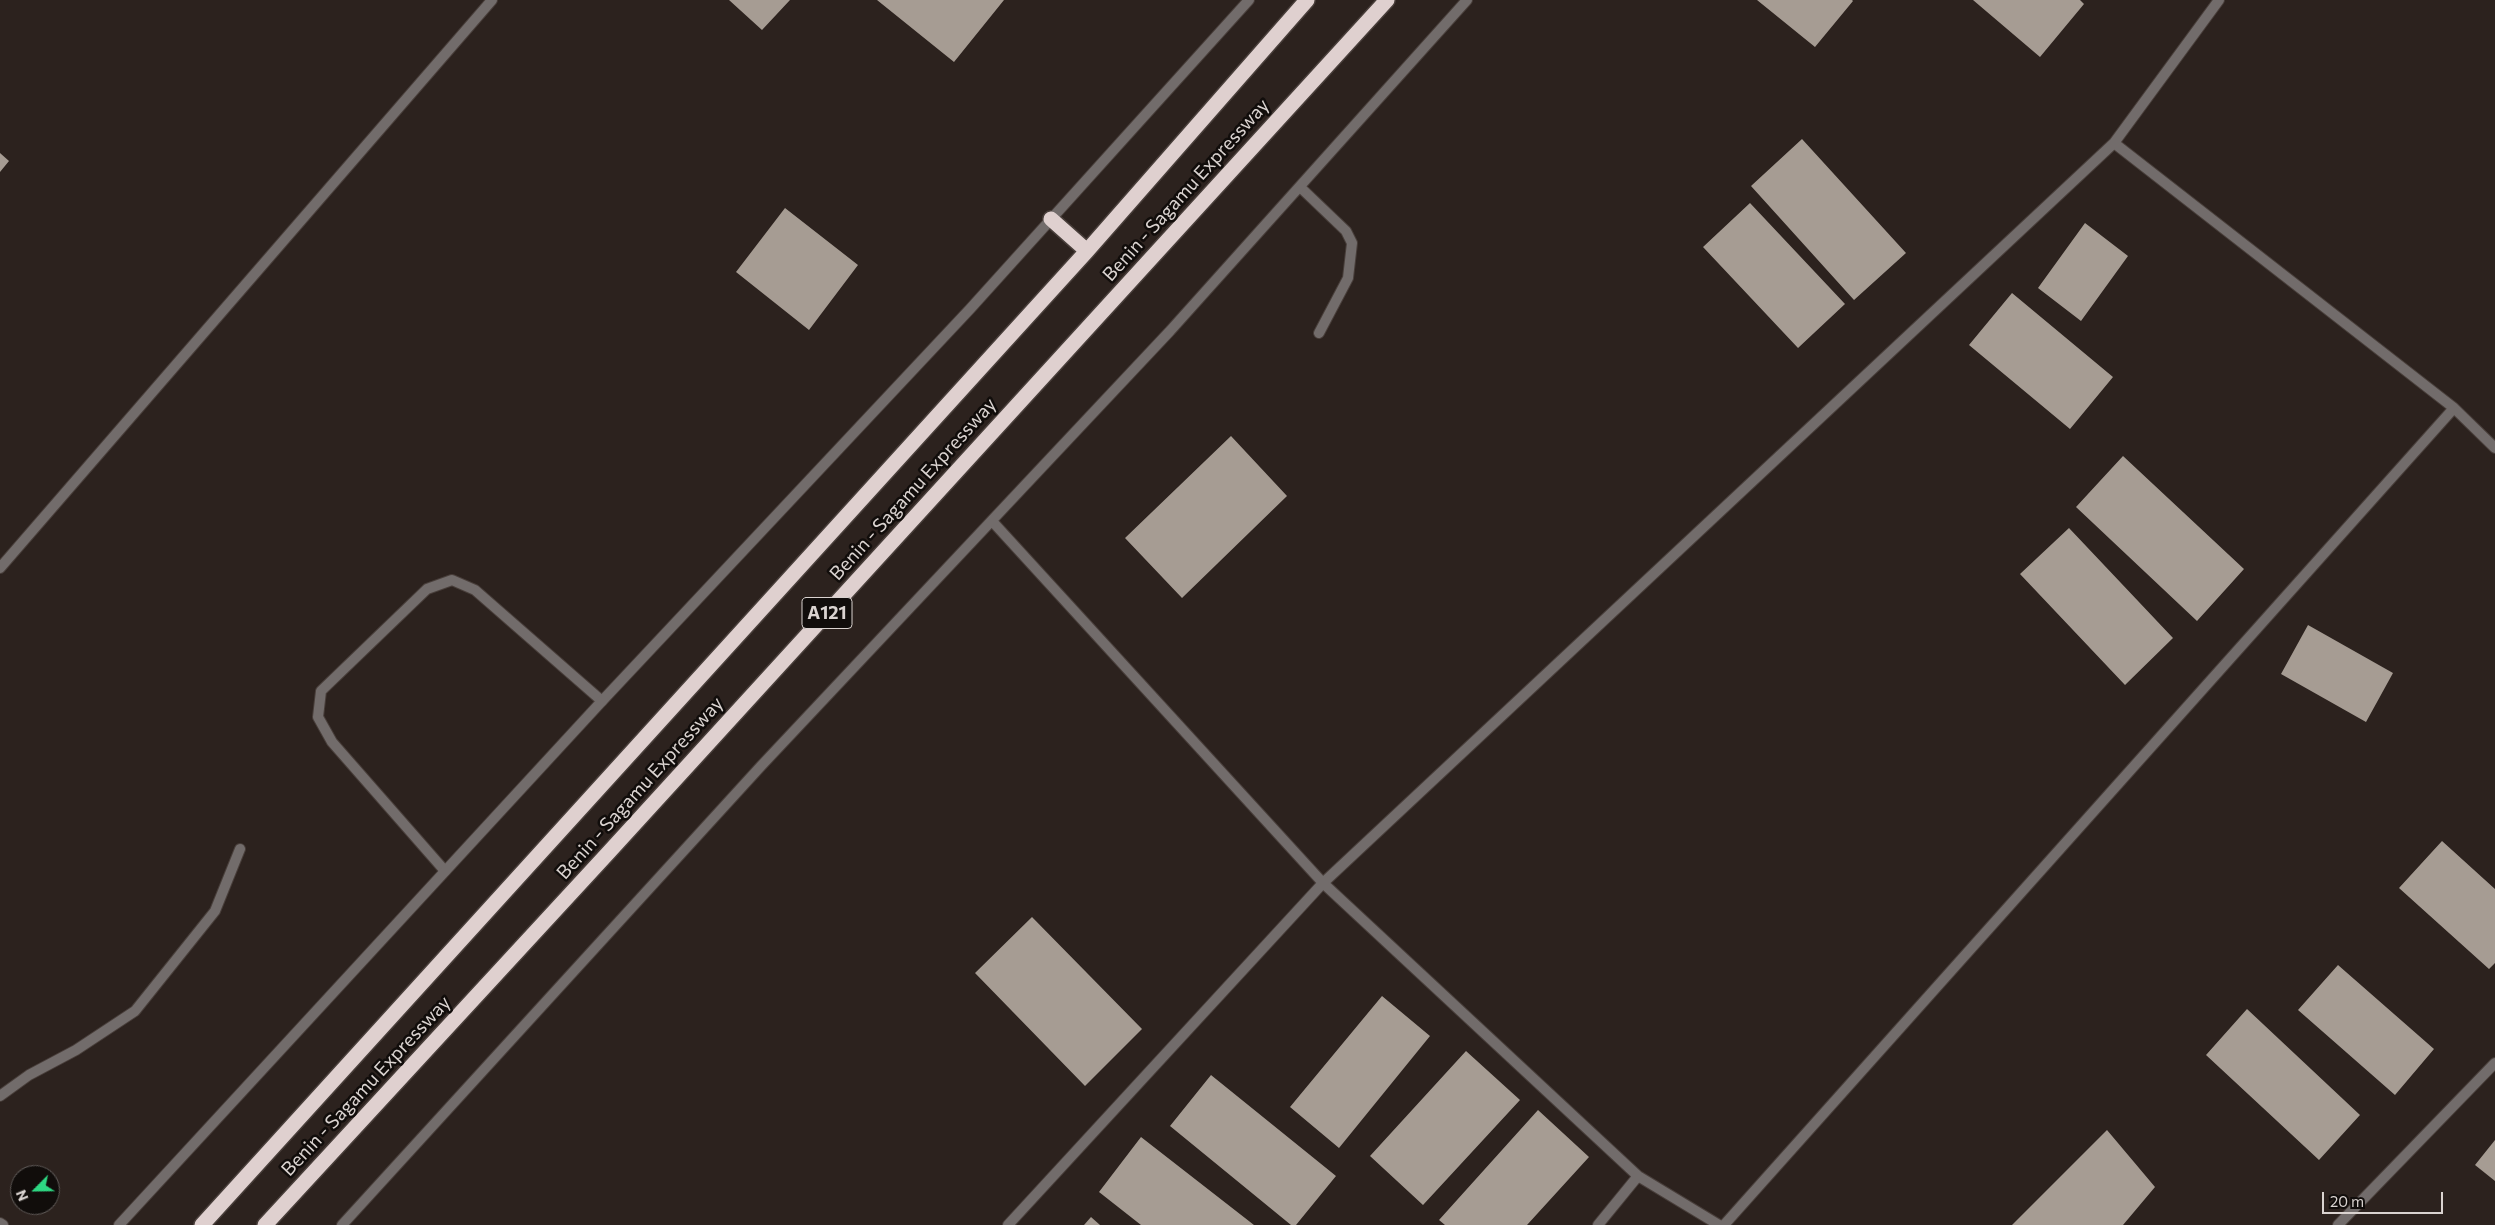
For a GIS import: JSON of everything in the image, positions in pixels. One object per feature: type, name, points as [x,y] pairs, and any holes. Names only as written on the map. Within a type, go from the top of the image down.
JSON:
[{"type":"highway","name":"A121","points":[[202,1225],[1087,251],[1307,0]]},
{"type":"highway","name":"Benin - Sagamu Expressway","points":[[265,1225],[609,852],[1387,0]]},
{"type":"highway","points":[[1051,219],[1087,251]]},
{"type":"street","points":[[0,568],[492,0]]},
{"type":"street","points":[[119,1225],[602,701],[964,316],[1249,0]]},
{"type":"street","points":[[342,1225],[761,766],[1170,331],[1466,0]]},
{"type":"street","points":[[1008,1225],[1324,882],[2114,143],[2220,0]]},
{"type":"street","points":[[2114,143],[2454,408],[2495,448]]},
{"type":"street","points":[[1300,187],[1346,231],[1352,243],[1348,278],[1319,334]]},
{"type":"street","points":[[1724,1225],[2454,408]]},
{"type":"street","points":[[992,521],[1324,882],[1638,1176],[1719,1225]]},
{"type":"street","points":[[445,871],[332,742],[318,717],[321,691],[427,589],[452,580],[475,590],[602,701]]},
{"type":"street","points":[[0,1096],[29,1075],[76,1050],[135,1011],[215,911],[240,849]]},
{"type":"street","points":[[2338,1225],[2495,1063]]},
{"type":"street","points":[[1598,1225],[1638,1176]]},
{"type":"building","points":[[729,0],[790,0],[762,30]]},
{"type":"building","points":[[877,0],[1004,0],[954,62]]},
{"type":"building","points":[[1757,0],[1852,0],[1853,1],[1815,47]]},
{"type":"building","points":[[1973,0],[2080,0],[2084,4],[2040,57]]},
{"type":"building","points":[[1802,139],[1906,253],[1854,300],[1751,186]]},
{"type":"building","points":[[0,153],[9,161],[0,172]]},
{"type":"building","points":[[1750,203],[1845,304],[1798,348],[1703,247]]},
{"type":"building","points":[[785,208],[858,265],[809,330],[736,272]]},
{"type":"building","points":[[2085,223],[2128,256],[2081,321],[2038,288]]},
{"type":"building","points":[[2012,293],[2113,377],[2070,429],[1969,345]]},
{"type":"building","points":[[1231,436],[1287,496],[1182,598],[1125,538]]},
{"type":"building","points":[[2123,456],[2244,569],[2197,621],[2076,507]]},
{"type":"building","points":[[2069,528],[2173,638],[2125,685],[2020,574]]},
{"type":"building","points":[[2308,625],[2393,673],[2366,722],[2281,674]]},
{"type":"building","points":[[2442,841],[2495,889],[2495,963],[2489,969],[2399,888]]},
{"type":"building","points":[[1032,917],[1142,1029],[1085,1086],[975,973]]},
{"type":"building","points":[[2338,965],[2434,1049],[2395,1095],[2298,1010]]},
{"type":"building","points":[[1382,996],[1430,1036],[1339,1148],[1290,1107]]},
{"type":"building","points":[[2247,1009],[2360,1115],[2319,1160],[2206,1055]]},
{"type":"building","points":[[1466,1051],[1520,1100],[1423,1205],[1370,1156]]},
{"type":"building","points":[[1211,1075],[1336,1176],[1296,1225],[1291,1225],[1170,1126]]},
{"type":"building","points":[[1538,1110],[1589,1157],[1527,1225],[1445,1225],[1439,1220]]},
{"type":"building","points":[[2107,1130],[2155,1187],[2123,1225],[2012,1225]]},
{"type":"building","points":[[1141,1137],[1254,1225],[1141,1225],[1099,1192]]},
{"type":"building","points":[[2495,1140],[2495,1181],[2475,1165]]},
{"type":"building","points":[[1091,1217],[1100,1225],[1084,1225]]}]
